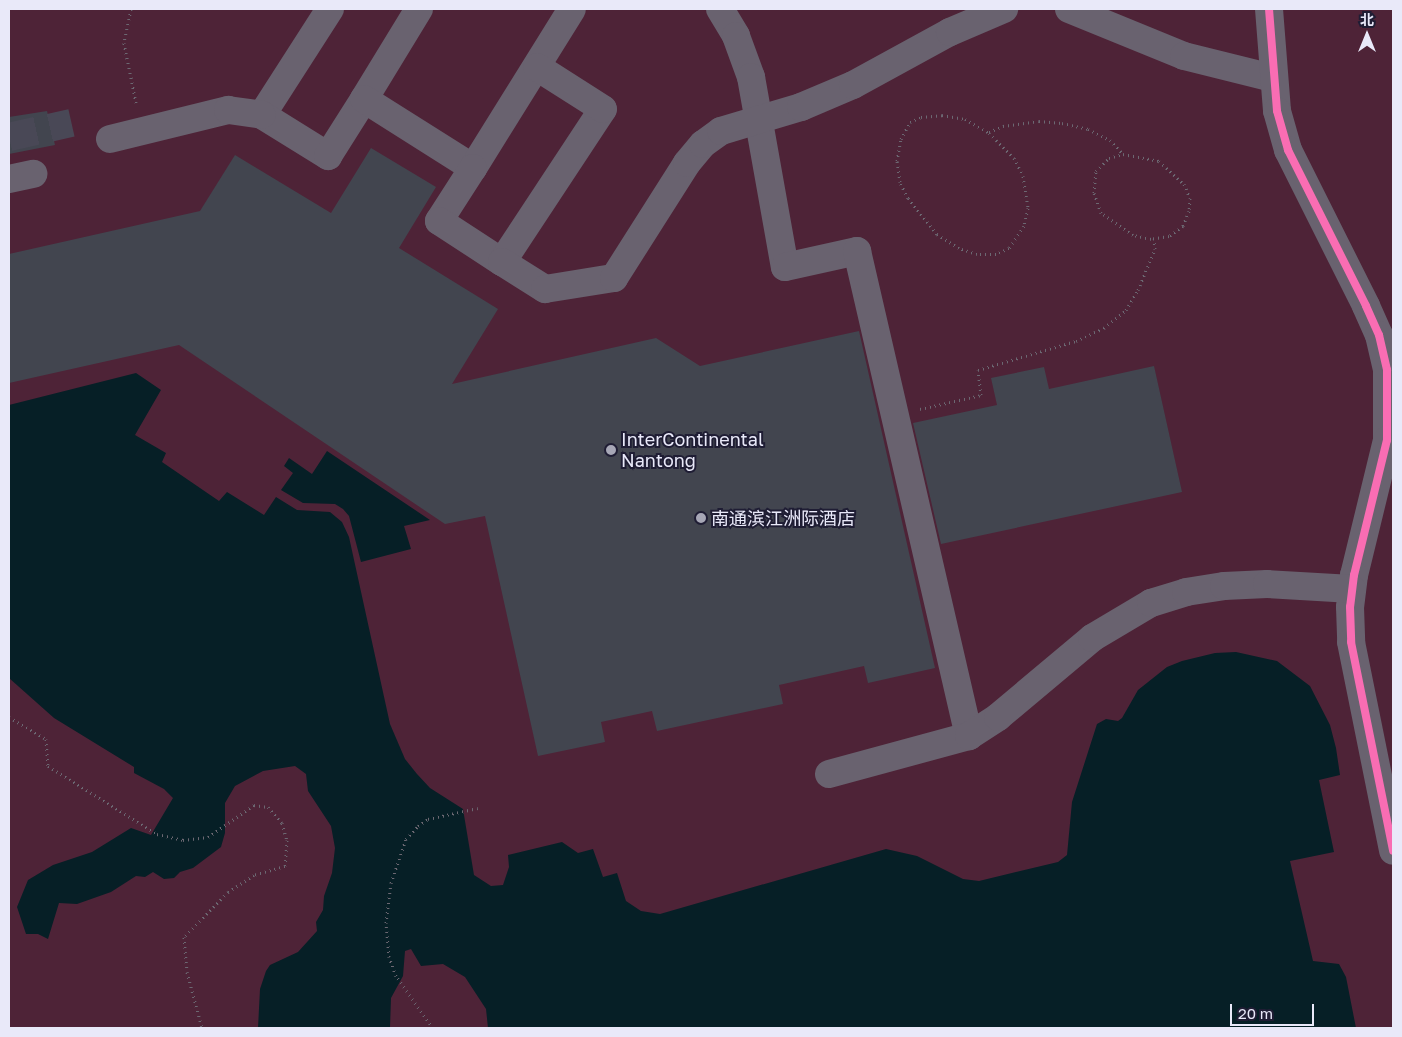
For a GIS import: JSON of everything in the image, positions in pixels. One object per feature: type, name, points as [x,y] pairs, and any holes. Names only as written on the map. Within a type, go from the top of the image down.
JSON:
[{"type":"street","points":[[262,115],[330,9]]},
{"type":"street","points":[[110,139],[228,110],[262,115],[328,156],[419,9]]},
{"type":"street","points":[[572,9],[439,221],[545,290],[614,278],[657,207],[703,144],[721,131],[801,107],[854,85],[950,32],[1004,9]]},
{"type":"street","points":[[720,9],[746,61],[760,120],[785,267],[857,251],[969,736]]},
{"type":"street","points":[[1069,9],[1184,56],[1272,78]]},
{"type":"street","points":[[1269,9],[1272,78],[1276,111],[1288,150],[1379,336],[1386,370],[1387,440],[1352,589],[1350,642],[1392,841]]},
{"type":"street","points":[[502,262],[602,109],[537,67]]},
{"type":"street","points":[[364,99],[473,168]]},
{"type":"street","points":[[828,774],[969,736],[998,717],[1092,638],[1151,603],[1186,592],[1224,586],[1267,584],[1352,589]]},
{"type":"path","points":[[131,9],[124,44],[143,131]]},
{"type":"path","points":[[942,115],[965,119],[989,133],[1014,158],[1023,176],[1028,208],[1024,226],[1009,248],[996,254],[977,254],[937,234],[920,216],[900,182],[897,161],[900,139],[910,122],[921,117],[942,115]]},
{"type":"path","points":[[989,133],[1004,126],[1039,120],[1062,123],[1095,133],[1110,140],[1122,154]]},
{"type":"path","points":[[1122,154],[1159,161],[1184,184],[1190,198],[1190,212],[1183,226],[1169,236],[1154,239],[1133,235],[1116,226],[1101,213],[1094,193],[1096,171],[1109,158],[1122,154]]},
{"type":"path","points":[[895,415],[981,395],[978,370],[1076,342],[1104,328],[1126,310],[1138,290],[1155,249],[1154,239]]},
{"type":"path","points":[[9,717],[46,739],[48,766],[157,834],[183,840],[208,837],[247,809],[260,805],[268,807],[282,823],[287,840],[285,866],[254,875],[228,892],[184,937],[187,972],[202,1028]]},
{"type":"path","points":[[433,1028],[396,976],[389,957],[386,923],[391,883],[406,839],[418,826],[428,819],[478,808]]},
{"type":"shaded area","name":"南通滨江洲际酒店","points":[[9,9],[1393,9],[1393,1028],[9,1028]]},
{"type":"water","points":[[136,373],[161,390],[135,435],[166,453],[162,462],[219,501],[227,492],[264,515],[276,497],[297,510],[330,512],[342,522],[349,537],[390,724],[405,759],[417,774],[430,788],[463,809],[474,875],[491,886],[503,885],[509,867],[508,855],[562,842],[578,853],[593,849],[603,877],[617,873],[626,901],[641,911],[660,914],[886,849],[917,856],[963,879],[979,881],[1058,862],[1067,855],[1072,802],[1097,724],[1106,719],[1118,721],[1122,718],[1138,690],[1167,667],[1182,661],[1215,653],[1236,652],[1277,661],[1310,686],[1330,725],[1336,748],[1340,775],[1319,780],[1334,852],[1290,861],[1313,961],[1339,964],[1346,977],[1356,1028],[488,1028],[486,1009],[465,977],[443,964],[421,966],[411,949],[405,951],[403,976],[391,998],[390,1028],[258,1028],[260,989],[266,971],[270,965],[298,952],[317,931],[316,922],[323,910],[324,896],[332,873],[335,848],[331,826],[308,791],[306,774],[295,766],[263,771],[235,786],[225,803],[225,833],[221,847],[193,868],[180,872],[174,878],[164,879],[153,872],[145,877],[136,876],[111,892],[77,904],[59,903],[48,939],[38,934],[26,934],[17,907],[28,880],[53,865],[92,852],[131,828],[151,835],[173,798],[164,789],[134,773],[134,767],[54,718],[9,678],[9,405]]},
{"type":"water","points":[[327,451],[430,520],[404,526],[411,549],[361,562],[349,516],[343,509],[335,504],[303,503],[281,490],[293,473],[284,466],[289,458],[312,474]]},
{"type":"building","points":[[47,111],[55,145],[9,154],[9,117]]},
{"type":"building","name":"InterContinental Nantong","points":[[371,148],[436,187],[399,248],[498,309],[452,384],[656,338],[700,366],[859,331],[935,668],[868,683],[864,666],[779,685],[783,704],[657,731],[652,711],[601,722],[605,742],[538,756],[485,516],[445,524],[179,345],[9,383],[9,254],[200,211],[235,155],[331,213]]},
{"type":"building","points":[[1154,366],[1182,492],[941,544],[913,423],[997,405],[991,378],[1044,367],[1049,389]]},
{"type":"tunnel","points":[[9,137],[71,123]]},
{"type":"cycle path","points":[[1269,9],[1277,111],[1288,150],[1366,306],[1379,335],[1387,370],[1387,440],[1354,575],[1350,607],[1351,642],[1393,851]]},
{"type":"place","name":"InterContinental Nantong","points":[[611,450]]},
{"type":"place","name":"南通滨江洲际酒店","points":[[701,518]]}]
